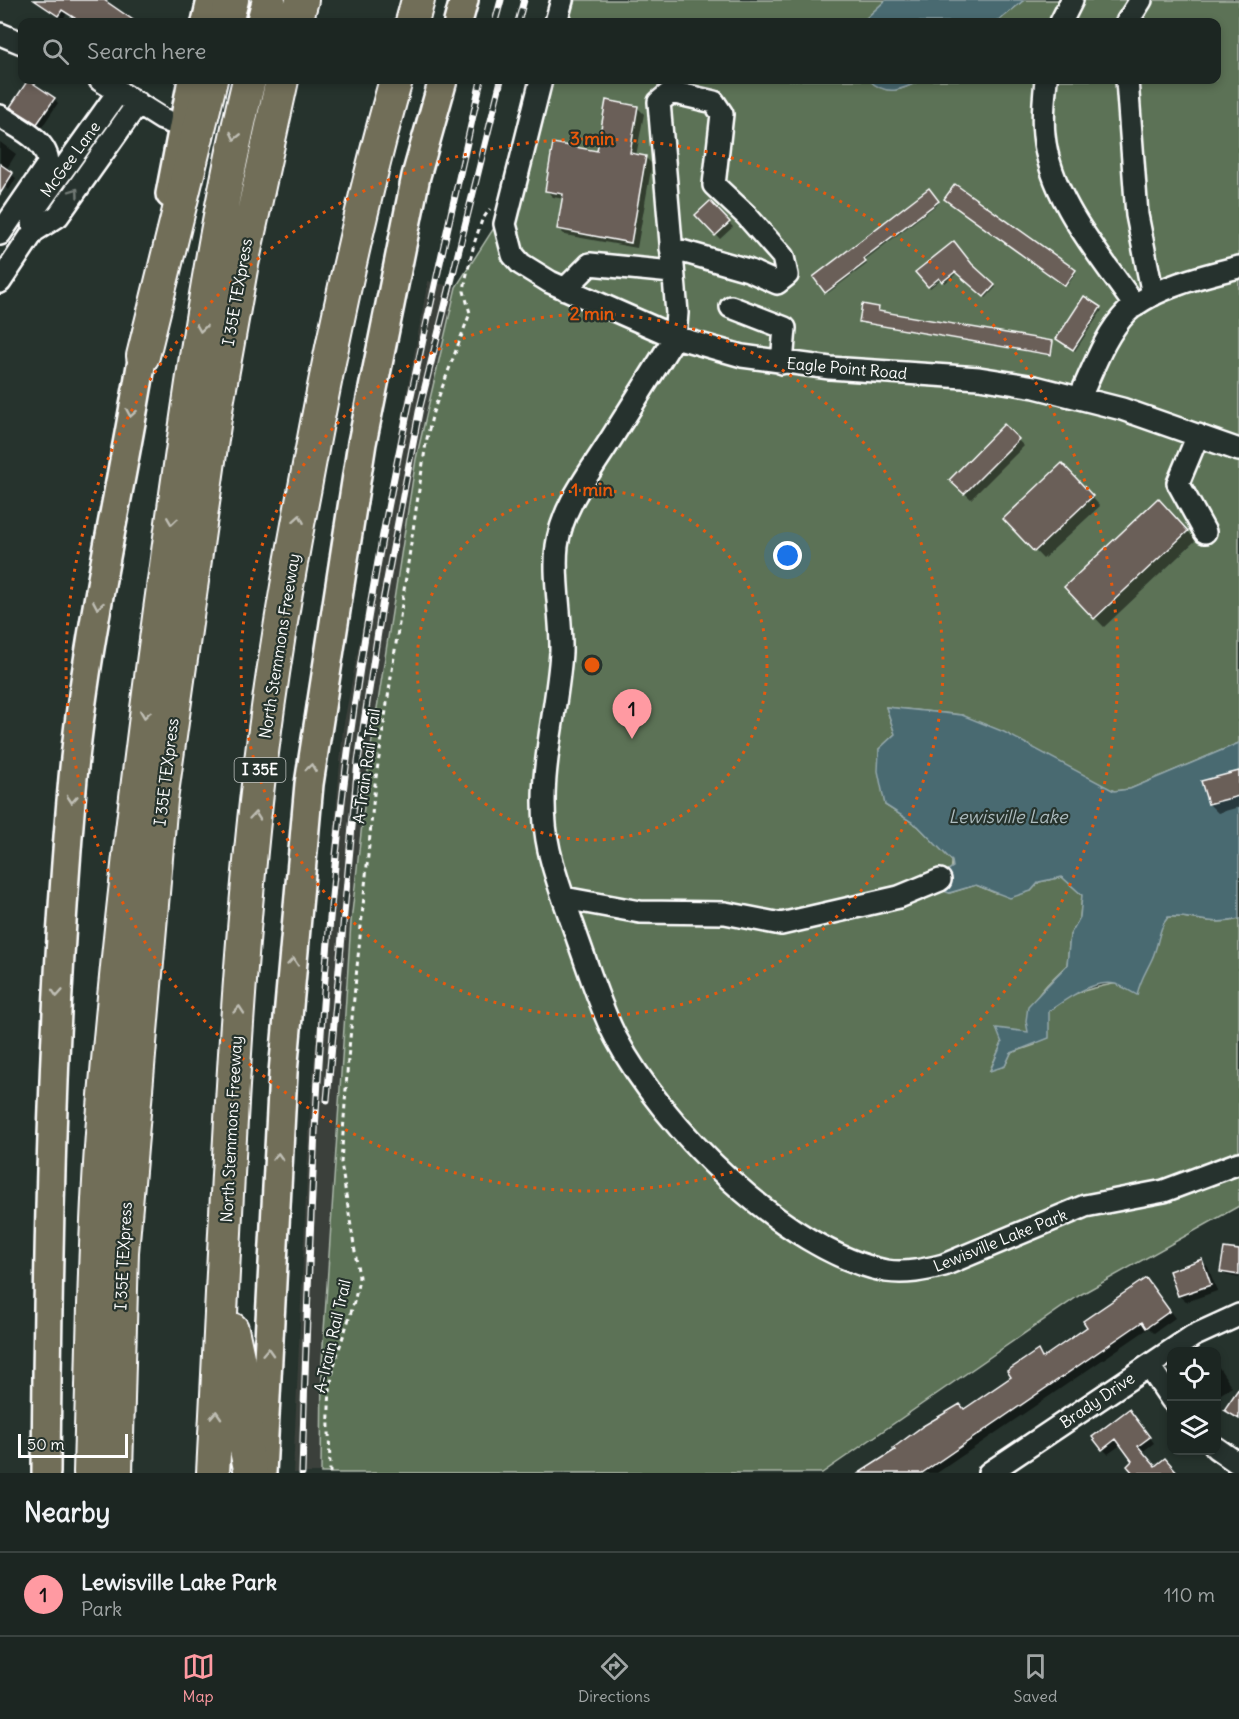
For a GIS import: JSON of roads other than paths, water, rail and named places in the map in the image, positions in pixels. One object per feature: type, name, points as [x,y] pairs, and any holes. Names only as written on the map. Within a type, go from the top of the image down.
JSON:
[{"type":"highway","points":[[227,18],[232,0]]},
{"type":"highway","points":[[264,18],[269,0]]},
{"type":"highway","points":[[297,18],[302,0]]},
{"type":"highway","points":[[412,18],[418,0]]},
{"type":"highway","points":[[143,356],[210,84]]},
{"type":"highway","points":[[90,1473],[95,1253],[103,1122],[133,801],[188,408],[215,240],[248,84]]},
{"type":"highway","name":"I 35E TEXpress","points":[[116,1473],[122,1252],[161,800],[217,404],[243,259],[281,84]]},
{"type":"highway","name":"North Stemmons Freeway","points":[[213,1473],[234,1070],[255,813],[276,654],[336,323],[395,84]]},
{"type":"highway","points":[[135,1091],[141,1133],[137,1473]]},
{"type":"highway","points":[[223,1284],[244,1385],[246,1450],[251,1473]]},
{"type":"main road","points":[[207,18],[211,0]]},
{"type":"main road","points":[[459,18],[464,0]]},
{"type":"main road","points":[[46,1473],[48,1253],[55,1018],[73,776],[90,652],[181,126],[191,84]]},
{"type":"main road","points":[[262,1473],[283,1073],[309,784],[362,443],[416,176],[441,84]]},
{"type":"street","points":[[557,18],[562,0]]},
{"type":"street","points":[[1063,18],[1072,0]]},
{"type":"street","points":[[1130,18],[1134,7],[1141,0]]},
{"type":"street","points":[[0,34],[18,42]]},
{"type":"street","points":[[107,84],[162,119],[181,126]]},
{"type":"street","name":"Eagle Point Road","points":[[541,84],[502,206],[513,255],[521,264],[565,289],[675,337],[742,356],[782,363],[979,378],[1080,397],[1239,450]]},
{"type":"street","points":[[661,84],[659,102],[676,313],[675,337]]},
{"type":"street","points":[[1046,84],[1044,136],[1057,184],[1070,209],[1135,306]]},
{"type":"street","points":[[1127,84],[1137,215],[1153,295]]},
{"type":"street","name":"McGee Lane","points":[[34,231],[32,213],[119,91]]},
{"type":"street","points":[[659,102],[671,92],[714,102],[722,114],[714,185],[746,215],[783,257],[787,275],[777,283],[748,270],[671,248]]},
{"type":"street","name":"McGee Lane","points":[[0,282],[34,231],[58,216],[138,103]]},
{"type":"street","points":[[0,116],[38,142],[48,158],[48,164],[0,234]]},
{"type":"street","points":[[565,289],[590,264],[672,272]]},
{"type":"street","points":[[1080,397],[1116,325],[1135,306],[1153,295],[1239,267]]},
{"type":"street","points":[[731,308],[785,328],[782,363]]},
{"type":"street","name":"Lewisville Lake Park","points":[[675,337],[578,491],[567,513],[556,549],[561,653],[545,766],[544,802],[549,849],[564,898],[604,1013],[617,1039],[646,1084],[691,1139],[729,1179],[782,1222],[834,1252],[886,1271],[924,1271],[944,1265],[1085,1206],[1164,1191],[1239,1163]]},
{"type":"street","points":[[1198,435],[1178,483],[1205,532]]},
{"type":"street","points":[[564,898],[640,912],[725,913],[782,924],[899,897],[940,880]]},
{"type":"street","name":"Brady Drive","points":[[989,1473],[1192,1336],[1239,1315]]},
{"type":"street","points":[[1149,1366],[1167,1393]]},
{"type":"street","points":[[1221,1451],[1239,1464]]},
{"type":"water","points":[[886,0],[1024,0],[1002,18],[866,18]]},
{"type":"water","points":[[913,84],[895,90],[882,89],[876,85]]},
{"type":"water","name":"Lewisville Lake","points":[[886,707],[962,715],[1004,732],[1114,791],[1130,789],[1239,743],[1239,919],[1220,922],[1168,917],[1162,927],[1137,995],[1118,985],[1107,983],[1080,991],[1049,1011],[1049,1038],[1011,1053],[1005,1066],[990,1071],[1002,1043],[996,1028],[1028,1032],[1026,1021],[1028,1006],[1067,965],[1070,935],[1080,917],[1082,895],[1062,877],[1039,882],[1031,891],[1010,898],[976,885],[949,893],[941,890],[942,874],[953,867],[952,861],[918,826],[885,805],[878,771],[879,749],[895,734]]},
{"type":"railway","points":[[496,18],[501,0]]},
{"type":"railway","points":[[519,18],[524,0]]},
{"type":"railway","points":[[302,1473],[311,1205],[321,1027],[347,760],[373,588],[389,503],[424,333],[480,84]]},
{"type":"railway","points":[[327,1100],[358,761],[382,606],[420,407],[500,84]]},
{"type":"place","name":"Lewisville Lake Park","points":[[632,739]]}]
